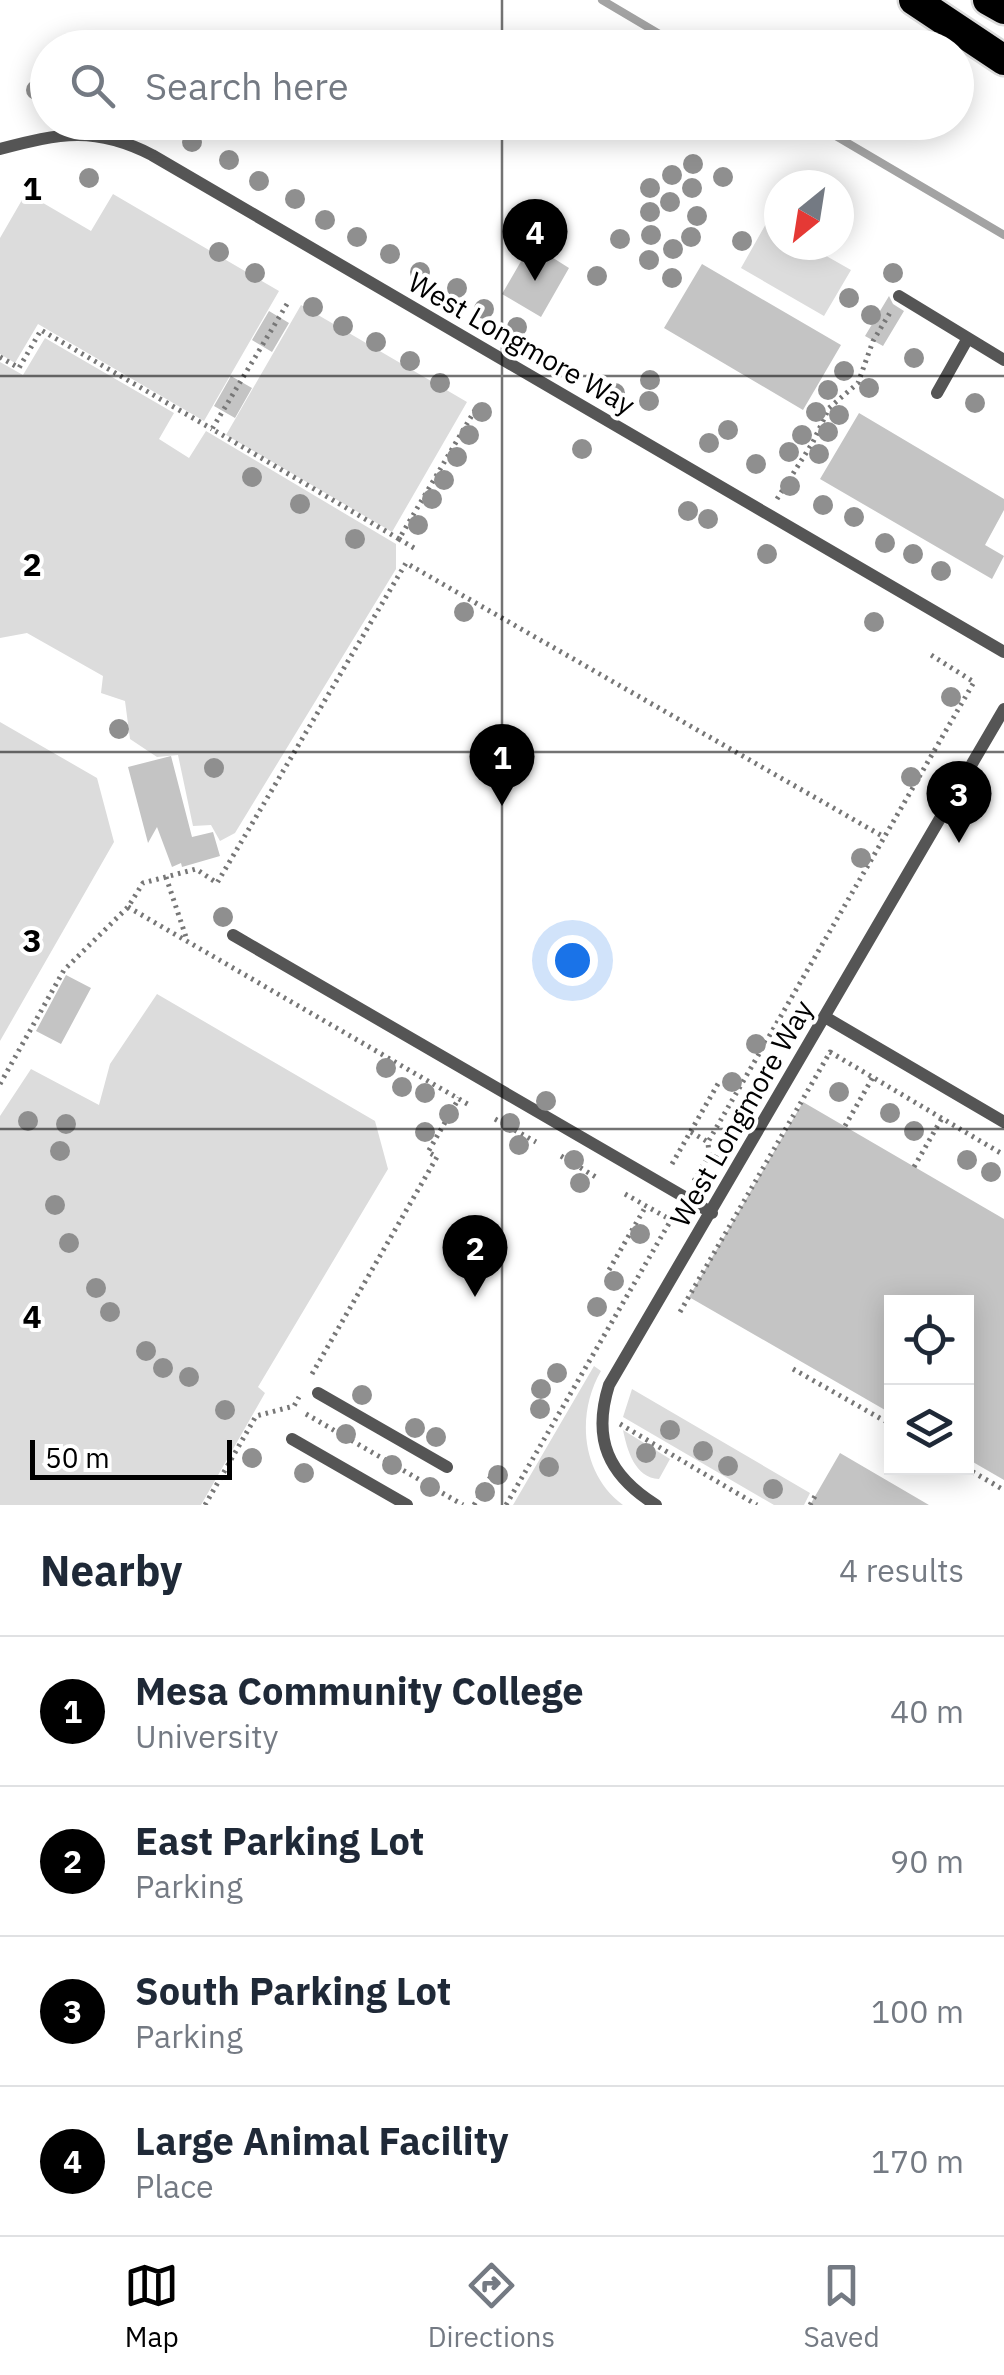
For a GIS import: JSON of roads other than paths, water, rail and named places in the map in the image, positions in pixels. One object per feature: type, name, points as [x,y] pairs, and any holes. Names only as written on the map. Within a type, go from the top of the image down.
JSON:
[{"type":"highway","points":[[914,0],[959,30]]},
{"type":"highway","points":[[988,0],[1004,9]]},
{"type":"highway","points":[[974,40],[1004,60]]},
{"type":"lane","name":"West Longmore Way","points":[[0,149],[34,140]]},
{"type":"lane","name":"West Longmore Way","points":[[121,140],[1004,652]]},
{"type":"lane","points":[[899,296],[1004,360]]},
{"type":"lane","points":[[937,393],[968,338]]},
{"type":"lane","name":"West Longmore Way","points":[[656,1505],[636,1492],[613,1466],[601,1438],[600,1412],[608,1385],[1004,709]]},
{"type":"lane","points":[[233,935],[712,1213]]},
{"type":"lane","points":[[825,1017],[1004,1122]]},
{"type":"lane","points":[[318,1393],[446,1467]]},
{"type":"lane","points":[[292,1438],[407,1505]]},
{"type":"waterway","points":[[602,0],[653,30]]},
{"type":"waterway","points":[[843,140],[1004,235]]},
{"type":"place","name":"Large Animal Facility","points":[[535,281]]},
{"type":"place","name":"Mesa Community College","points":[[502,806]]},
{"type":"place","name":"South Parking Lot","points":[[959,843]]},
{"type":"place","name":"East Parking Lot","points":[[475,1297]]}]
